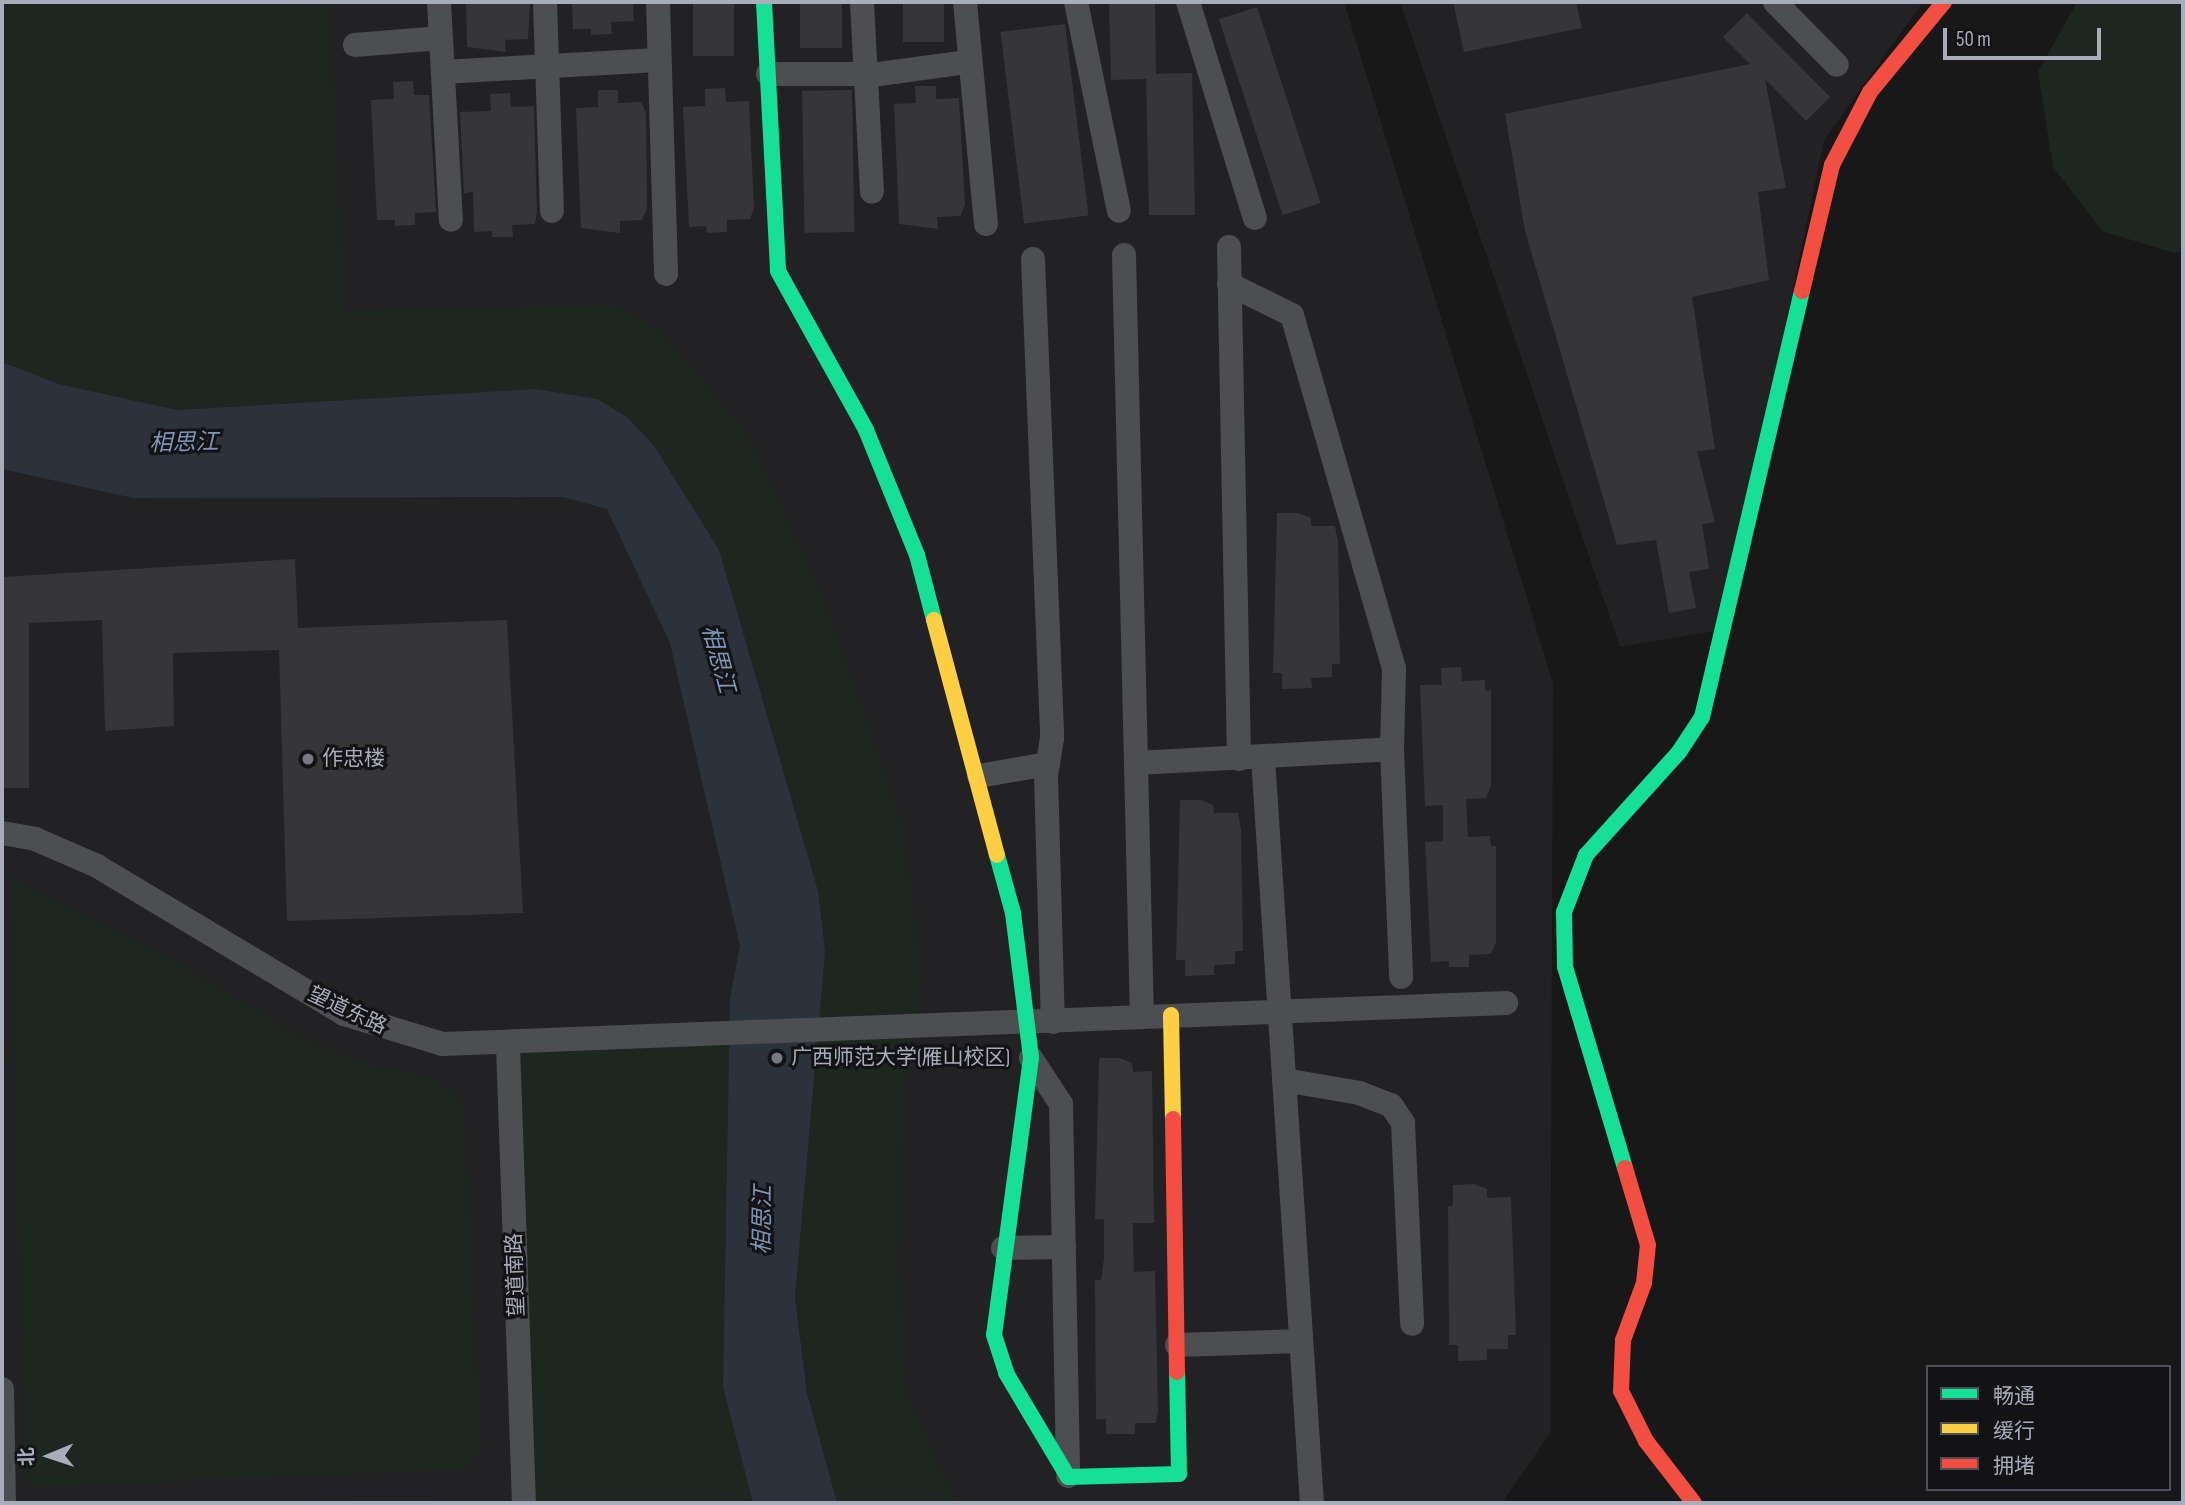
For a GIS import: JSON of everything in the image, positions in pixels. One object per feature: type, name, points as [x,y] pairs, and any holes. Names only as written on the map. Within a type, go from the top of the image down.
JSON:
[{"type":"street","points":[[439,2],[450,220]]},
{"type":"street","points":[[545,2],[552,211]]},
{"type":"street","points":[[658,2],[666,274]]},
{"type":"street","points":[[764,2],[778,271],[894,493],[918,555],[979,776],[1042,1022]]},
{"type":"street","points":[[862,2],[872,192]]},
{"type":"street","points":[[965,2],[968,62],[986,224]]},
{"type":"street","points":[[1076,2],[1119,211]]},
{"type":"street","points":[[1188,2],[1255,218]]},
{"type":"street","points":[[1775,2],[1837,65]]},
{"type":"street","points":[[1694,1503],[1646,1441],[1621,1391],[1623,1340],[1644,1283],[1648,1245],[1565,967],[1564,912],[1587,855],[1679,752],[1702,717],[1832,165],[1870,92],[1944,2]]},
{"type":"street","points":[[355,45],[441,38]]},
{"type":"street","points":[[443,72],[659,61]]},
{"type":"street","points":[[768,74],[866,74],[968,62]]},
{"type":"street","points":[[1229,247],[1251,759],[1282,1013],[1312,1503]]},
{"type":"street","points":[[1124,255],[1142,1016]]},
{"type":"street","points":[[1033,259],[1052,738],[1048,764],[1042,1022],[1031,1058],[993,1315],[997,1351],[1068,1477]]},
{"type":"street","points":[[1229,284],[1292,314],[1394,668],[1392,749],[1401,977]]},
{"type":"street","points":[[1136,763],[1251,759],[1392,749]]},
{"type":"street","points":[[979,776],[1048,764]]},
{"type":"street","name":"望道东路","points":[[2,833],[35,839],[97,866],[363,1022],[432,1042],[508,1046],[1142,1016],[1506,1003]]},
{"type":"street","points":[[1068,1477],[1179,1474],[1171,1015]]},
{"type":"street","name":"望道南路","points":[[508,1046],[524,1503]]},
{"type":"street","points":[[1031,1058],[1061,1104],[1068,1477]]},
{"type":"street","points":[[1284,1080],[1359,1093],[1391,1105],[1403,1123],[1412,1324]]},
{"type":"street","points":[[1003,1248],[1064,1247]]},
{"type":"street","points":[[1177,1345],[1301,1341]]},
{"type":"street","points":[[2,1389],[4,1503]]},
{"type":"shaded area","name":"广西师范大学(雁山校区)","points":[[2,2],[1344,2],[1553,683],[1550,1433],[1502,1503],[2,1503]]},
{"type":"shaded area","points":[[2,2],[329,2],[344,311],[613,305],[659,329],[749,436],[825,602],[903,826],[922,984],[902,1101],[898,1271],[907,1396],[957,1503],[837,1503],[822,1465],[795,1297],[825,951],[818,891],[751,651],[597,399],[536,389],[177,410],[58,384],[2,362]]},
{"type":"shaded area","points":[[1400,2],[1923,2],[1824,140],[1722,630],[1620,647]]},
{"type":"shaded area","points":[[2077,2],[2183,2],[2183,250],[2174,253],[2102,231],[2053,167],[2038,72]]},
{"type":"shaded area","points":[[10,878],[180,964],[289,1030],[354,1061],[437,1080],[463,1102],[481,1452],[464,1469],[31,1487],[24,1464]]},
{"type":"shaded area","points":[[730,1036],[723,1386],[753,1503],[524,1503],[508,1046]]},
{"type":"shaded area","points":[[429,1498],[435,1503],[304,1503],[307,1501]]},
{"type":"water","name":"相思江","points":[[2,362],[58,384],[177,410],[536,389],[597,399],[627,417],[654,446],[719,550],[818,891],[825,951],[795,1297],[807,1393],[837,1503],[753,1503],[723,1387],[730,999],[740,946],[670,643],[607,509],[563,497],[133,498],[2,469]]},
{"type":"building","points":[[466,2],[530,2],[528,39],[505,40],[506,52],[467,47]]},
{"type":"building","points":[[572,2],[633,2],[634,21],[611,22],[612,34],[591,35],[591,29],[573,29]]},
{"type":"building","points":[[693,2],[734,2],[734,56],[693,56]]},
{"type":"building","points":[[800,2],[842,2],[842,48],[800,48]]},
{"type":"building","points":[[903,2],[944,2],[944,42],[903,42]]},
{"type":"building","points":[[1109,2],[1155,2],[1156,74],[1192,73],[1195,215],[1149,215],[1146,79],[1111,80]]},
{"type":"building","points":[[1453,2],[1576,2],[1582,28],[1464,52]]},
{"type":"building","points":[[1257,7],[1321,203],[1283,215],[1219,19]]},
{"type":"building","points":[[1747,13],[1830,97],[1806,121],[1765,79],[1786,188],[1758,192],[1769,280],[1692,297],[1715,449],[1697,451],[1715,522],[1702,524],[1709,569],[1689,572],[1696,608],[1669,613],[1656,540],[1617,545],[1525,231],[1505,114],[1750,64],[1723,37]]},
{"type":"building","points":[[1065,24],[1089,216],[1024,223],[1000,32]]},
{"type":"building","points":[[413,81],[414,95],[429,95],[436,212],[415,213],[415,225],[395,226],[395,220],[377,220],[371,100],[394,99],[393,82]]},
{"type":"building","points":[[915,86],[936,86],[936,99],[959,98],[965,205],[960,216],[937,217],[938,229],[899,224],[894,104],[916,103]]},
{"type":"building","points":[[725,88],[726,102],[749,101],[754,208],[750,219],[727,220],[727,232],[707,233],[706,226],[689,227],[683,107],[705,106],[705,89]]},
{"type":"building","points":[[598,90],[618,90],[618,103],[641,102],[646,113],[647,209],[642,220],[620,221],[620,233],[581,228],[576,108],[598,107]]},
{"type":"building","points":[[852,90],[854,232],[804,233],[802,91]]},
{"type":"building","points":[[510,93],[511,107],[534,106],[537,213],[535,224],[512,225],[513,237],[492,237],[492,231],[474,232],[473,191],[464,194],[460,112],[491,111],[490,94]]},
{"type":"building","points":[[1277,513],[1298,513],[1311,518],[1311,526],[1335,526],[1338,543],[1340,664],[1332,664],[1332,677],[1311,678],[1312,688],[1282,689],[1282,673],[1273,673]]},
{"type":"building","name":"作忠楼","points":[[295,559],[298,628],[507,620],[523,913],[287,921],[279,650],[173,653],[174,726],[105,731],[102,620],[29,623],[29,788],[2,788],[2,577]]},
{"type":"building","points":[[1461,667],[1462,681],[1485,680],[1485,691],[1491,690],[1491,786],[1486,798],[1466,799],[1468,837],[1490,836],[1491,846],[1496,846],[1496,942],[1491,954],[1469,955],[1469,967],[1449,967],[1449,961],[1431,962],[1425,842],[1443,841],[1443,805],[1425,806],[1420,685],[1442,685],[1441,668]]},
{"type":"building","points":[[1180,800],[1201,800],[1213,805],[1214,813],[1238,813],[1241,830],[1243,951],[1235,951],[1235,964],[1214,965],[1214,975],[1185,976],[1185,960],[1176,960]]},
{"type":"building","points":[[1099,1058],[1120,1058],[1132,1063],[1133,1072],[1152,1071],[1154,1223],[1133,1223],[1133,1233],[1134,1272],[1155,1271],[1158,1410],[1156,1423],[1135,1423],[1135,1434],[1106,1434],[1106,1419],[1096,1419],[1095,1280],[1101,1280],[1104,1259],[1104,1219],[1095,1219]]},
{"type":"building","points":[[1474,1184],[1487,1189],[1487,1198],[1511,1197],[1516,1335],[1508,1335],[1508,1349],[1487,1349],[1487,1360],[1458,1361],[1458,1345],[1449,1345],[1448,1206],[1453,1206],[1453,1185]]},
{"type":"traffic: fast","points":[[764,2],[778,271],[866,430],[917,555],[934,620]]},
{"type":"traffic: fast","points":[[1625,1168],[1565,967],[1564,912],[1586,855],[1679,752],[1702,717],[1802,291]]},
{"type":"traffic: fast","points":[[997,855],[1013,913],[1031,1058],[994,1335],[1006,1373],[1068,1477],[1179,1474],[1177,1372]]},
{"type":"traffic: slow","points":[[934,620],[997,855]]},
{"type":"traffic: slow","points":[[1171,1015],[1173,1119]]},
{"type":"traffic: jam","points":[[1802,291],[1832,165],[1870,92],[1944,2]]},
{"type":"traffic: jam","points":[[1173,1119],[1177,1372]]},
{"type":"traffic: jam","points":[[1625,1168],[1648,1245],[1644,1283],[1623,1340],[1621,1391],[1646,1441],[1694,1503]]},
{"type":"place","name":"作忠楼","points":[[308,759]]},
{"type":"place","name":"广西师范大学(雁山校区)","points":[[777,1058]]}]
